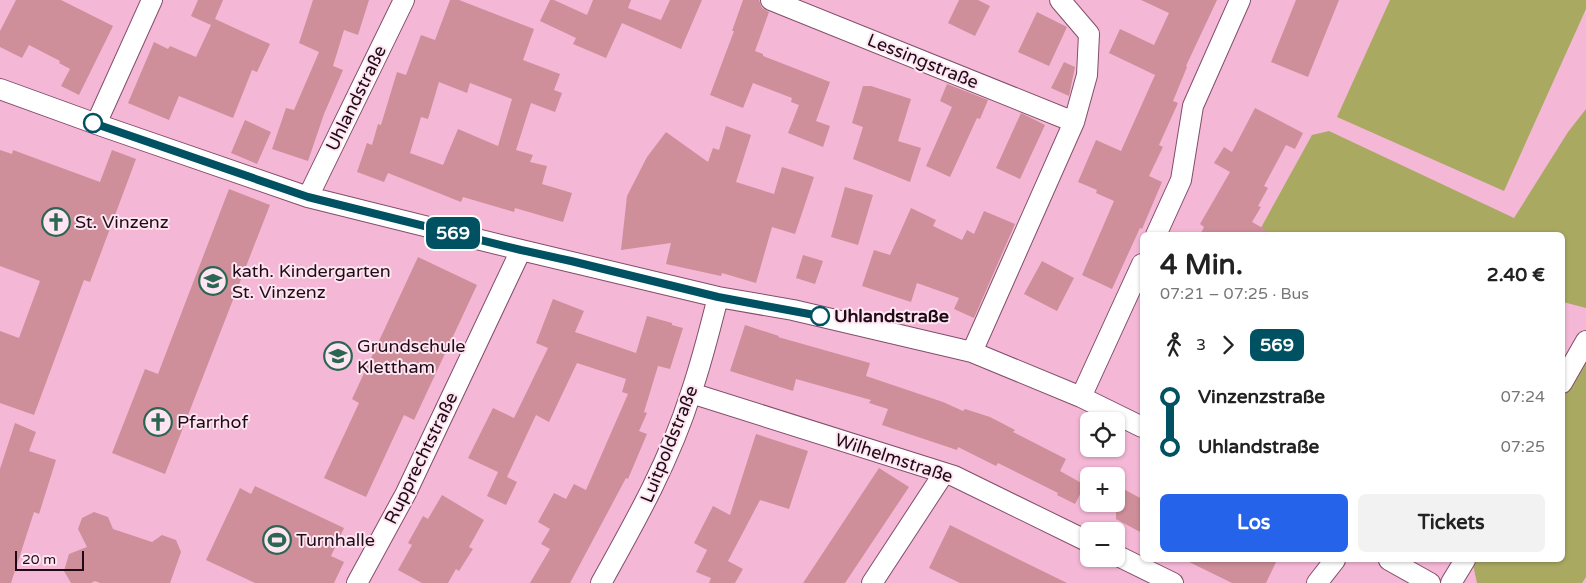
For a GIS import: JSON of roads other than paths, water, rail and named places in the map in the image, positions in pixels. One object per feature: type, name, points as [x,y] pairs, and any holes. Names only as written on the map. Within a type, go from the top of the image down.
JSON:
[{"type":"street","points":[[96,124],[152,0]]},
{"type":"street","name":"Uhlandstraße","points":[[308,197],[404,0]]},
{"type":"street","name":"Lessingstraße","points":[[771,0],[1074,122]]},
{"type":"street","points":[[972,352],[1074,122],[1087,75],[1089,34],[1060,0]]},
{"type":"street","points":[[1157,232],[1181,180],[1193,106],[1240,0]]},
{"type":"street","points":[[0,89],[308,197],[718,297],[793,310],[972,352],[1081,397],[1140,426]]},
{"type":"street","name":"Rupprechtstraße","points":[[357,583],[406,493],[521,250]]},
{"type":"street","points":[[1081,397],[1140,268]]},
{"type":"street","name":"Luitpoldstraße","points":[[601,583],[637,520],[669,451],[691,393],[718,297]]},
{"type":"street","points":[[1565,379],[1586,341]]},
{"type":"street","name":"Wilhelmstraße","points":[[691,393],[954,476],[1080,538]]},
{"type":"street","points":[[872,583],[944,473]]},
{"type":"street","points":[[1125,559],[1173,583]]},
{"type":"street","points":[[1317,583],[1333,562]]},
{"type":"street","points":[[1393,562],[1430,583]]},
{"type":"street","points":[[1451,583],[1464,562]]},
{"type":"place","name":"St. Vinzenz","points":[[56,222]]},
{"type":"place","name":"kath. Kindergarten St. Vinzenz","points":[[213,281]]},
{"type":"place","name":"Uhlandstraße","points":[[820,316]]},
{"type":"place","name":"Grundschule Klettham","points":[[338,356]]},
{"type":"place","name":"Pfarrhof","points":[[158,422]]},
{"type":"place","name":"Turnhalle","points":[[277,540]]}]
